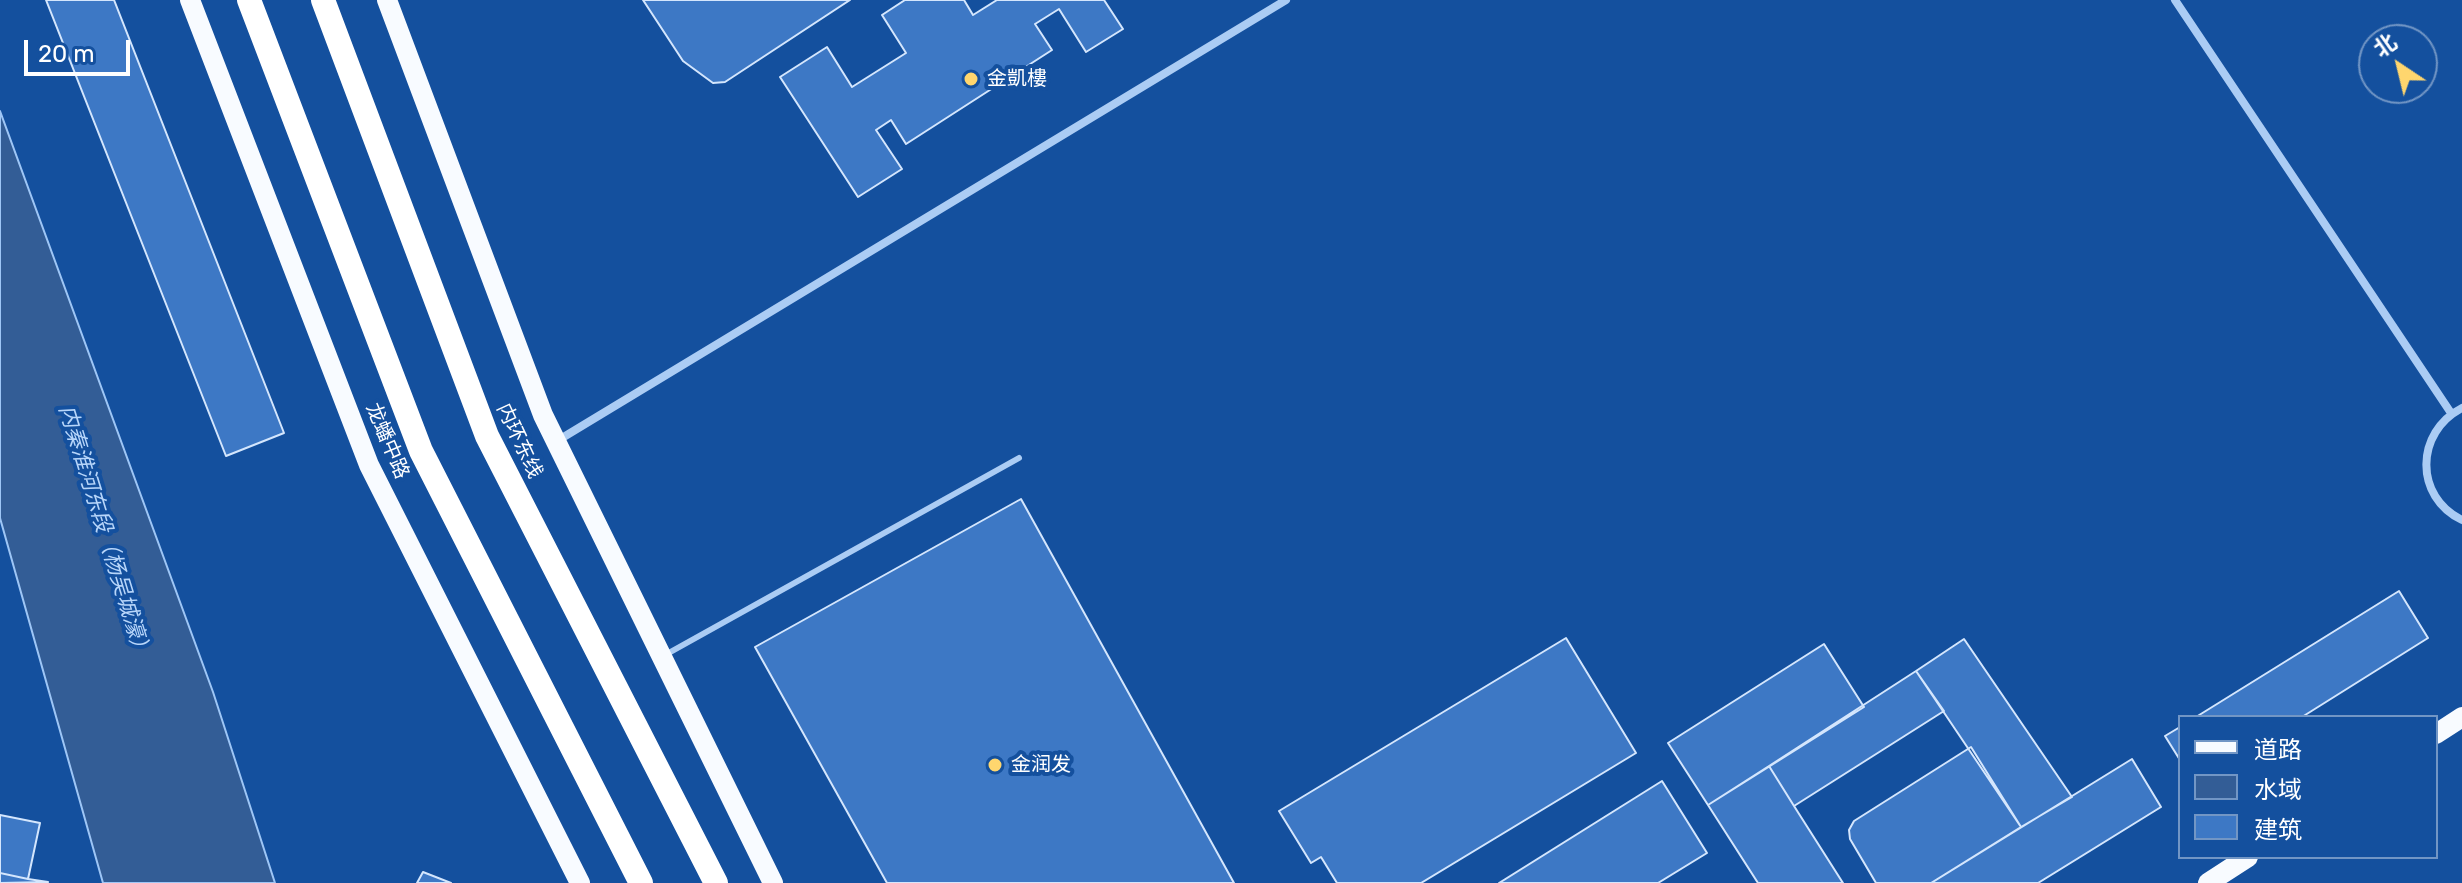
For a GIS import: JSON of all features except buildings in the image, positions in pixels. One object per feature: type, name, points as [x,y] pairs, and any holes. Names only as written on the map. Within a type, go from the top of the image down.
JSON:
[{"type":"highway","points":[[249,0],[421,451],[641,883]]},
{"type":"highway","name":"内环东线","points":[[323,0],[487,436],[716,883]]},
{"type":"main road","name":"龙蟠中路","points":[[190,0],[369,465],[580,883]]},
{"type":"main road","points":[[387,0],[556,442],[773,883]]},
{"type":"main road","points":[[2438,733],[2462,717]]},
{"type":"main road","points":[[2208,883],[2245,859]]},
{"type":"street","points":[[556,442],[1286,0]]},
{"type":"street","points":[[2175,0],[2451,413]]},
{"type":"street","points":[[2462,408],[2451,413],[2436,428],[2427,448],[2425,469],[2429,489],[2442,507],[2462,520]]},
{"type":"lane","points":[[662,657],[1019,458]]},
{"type":"water","name":"内秦淮河东段（杨吴城濠）","points":[[0,111],[213,692],[275,883],[103,883],[0,518]]},
{"type":"place","name":"金凱樓","points":[[971,79]]},
{"type":"place","name":"金润发","points":[[995,765]]}]
